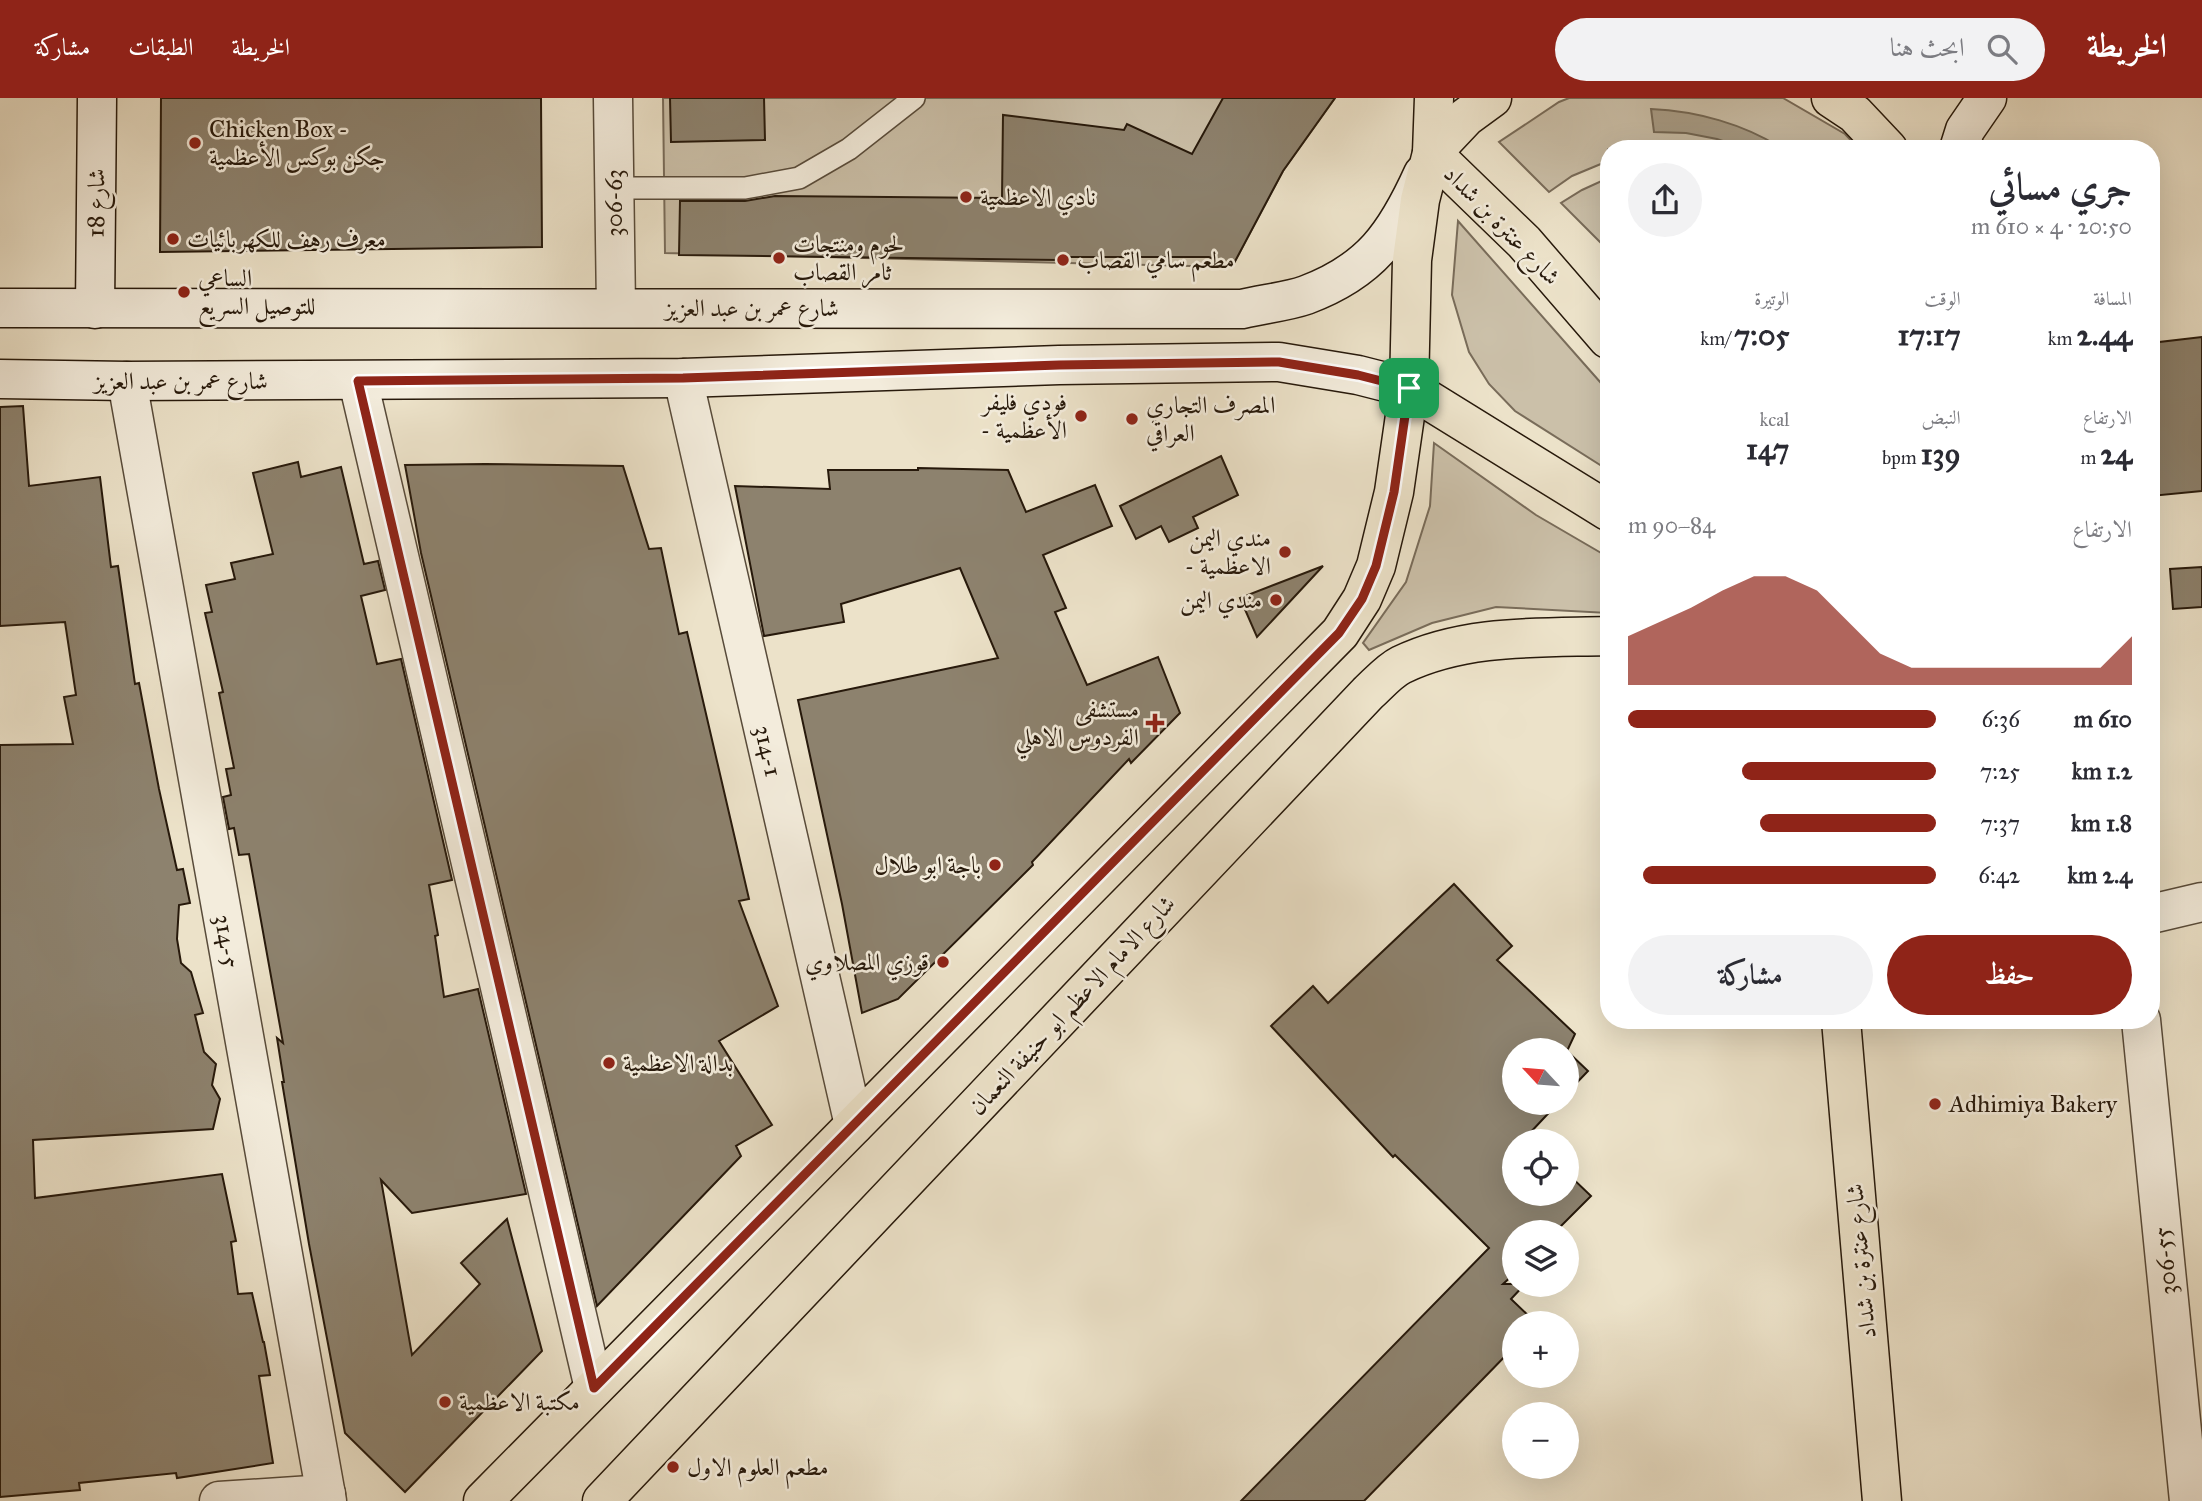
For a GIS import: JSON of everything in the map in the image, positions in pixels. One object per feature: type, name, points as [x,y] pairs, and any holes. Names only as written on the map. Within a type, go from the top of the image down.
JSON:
[{"type":"main road","name":"شارع عنترة بن شداد","points":[[1434,98],[1432,153],[1524,242],[1600,330]]},
{"type":"main road","points":[[483,1501],[1339,633],[1362,599],[1376,566],[1394,492],[1409,388],[1412,260],[1420,200],[1432,153],[1466,117],[1492,98]]},
{"type":"main road","points":[[1831,98],[1855,114],[1880,140]]},
{"type":"main road","points":[[1524,242],[1600,291]]},
{"type":"main road","points":[[1409,388],[1600,505]]},
{"type":"main road","name":"شارع الامام الاعظم ابو حنيفة النعمان","points":[[601,1501],[1368,693],[1398,666],[1437,652],[1492,640],[1600,636]]},
{"type":"main road","name":"شارع عنترة بن شداد","points":[[1842,1029],[1882,1501]]},
{"type":"street","name":"شارع 18","points":[[96,309],[97,98]]},
{"type":"street","name":"306-63","points":[[614,98],[616,308]]},
{"type":"street","points":[[1962,140],[1965,130],[1987,98]]},
{"type":"street","name":"شارع عمر بن عبد العزيز","points":[[0,308],[1242,309],[1304,296],[1344,278],[1377,253],[1410,204],[1432,153]]},
{"type":"street","name":"شارع عمر بن عبد العزيز","points":[[0,379],[358,381],[683,378],[1059,365],[1279,362],[1358,375],[1409,388]]},
{"type":"street","name":"314-1","points":[[683,378],[854,1125]]},
{"type":"street","name":"314-5","points":[[127,381],[326,1497]]},
{"type":"street","points":[[358,381],[594,1388]]},
{"type":"street","points":[[2160,912],[2202,902]]},
{"type":"street","name":"306-55","points":[[2142,1029],[2189,1501]]},
{"type":"street","points":[[219,1501],[326,1497]]},
{"type":"lane","points":[[614,188],[745,188],[799,178],[849,149],[914,98]]},
{"type":"shaded area","name":"نادي الاعظمية","points":[[663,98],[1335,98],[1283,171],[1232,267],[665,253]]},
{"type":"shaded area","points":[[1569,98],[1783,98],[1845,134],[1851,140],[1600,140],[1600,164],[1572,176],[1549,192],[1499,142]]},
{"type":"shaded area","points":[[1651,109],[1720,120],[1768,140],[1720,140],[1686,133],[1654,132]]},
{"type":"shaded area","points":[[1600,182],[1600,242],[1561,203]]},
{"type":"shaded area","points":[[1458,221],[1600,382],[1600,465],[1515,411],[1489,384],[1469,352],[1452,295]]},
{"type":"shaded area","points":[[1434,443],[1536,515],[1600,552],[1600,613],[1496,607],[1432,623],[1369,650],[1363,643],[1406,582],[1430,506]]},
{"type":"building","points":[[161,98],[541,98],[542,247],[160,252]]},
{"type":"building","points":[[670,98],[764,98],[765,140],[671,142]]},
{"type":"building","points":[[1223,98],[1335,98],[1283,171],[1232,267],[1209,257],[1059,257],[1059,260],[679,255],[680,201],[745,201],[775,196],[1002,198],[1003,115],[1124,130],[1127,124],[1192,154]]},
{"type":"building","points":[[2202,337],[2202,491],[2160,495],[2160,342]]},
{"type":"building","points":[[23,406],[29,486],[100,477],[111,567],[118,566],[135,684],[139,683],[177,870],[183,869],[190,903],[179,905],[177,939],[181,963],[191,972],[203,1013],[195,1015],[204,1052],[216,1064],[212,1085],[220,1099],[213,1129],[33,1140],[35,1198],[222,1174],[236,1241],[231,1242],[238,1294],[252,1293],[270,1375],[259,1376],[273,1463],[177,1478],[176,1473],[79,1483],[80,1490],[0,1497],[0,745],[73,744],[64,697],[76,695],[65,622],[0,626],[0,407]]},
{"type":"building","points":[[1221,456],[1238,495],[1193,517],[1198,528],[1169,542],[1161,526],[1136,539],[1120,506]]},
{"type":"building","points":[[298,462],[301,477],[341,467],[364,564],[378,561],[385,590],[361,596],[377,664],[401,659],[452,880],[429,885],[438,935],[435,936],[444,997],[478,989],[526,1194],[412,1213],[381,1180],[412,1355],[480,1284],[461,1263],[507,1219],[542,1351],[405,1492],[345,1433],[282,1082],[277,1038],[283,1043],[249,854],[239,855],[234,828],[229,829],[223,797],[231,795],[226,769],[234,768],[219,693],[223,692],[205,613],[212,612],[206,585],[235,579],[231,563],[273,554],[253,473]]},
{"type":"building","points":[[405,465],[623,466],[649,549],[661,548],[679,634],[687,632],[749,899],[739,901],[778,1006],[719,1041],[772,1125],[736,1146],[741,1156],[597,1306],[421,553]]},
{"type":"building","points":[[828,470],[1008,470],[1026,512],[1095,485],[1112,526],[1043,555],[1066,608],[1055,612],[1087,685],[1158,657],[1180,713],[1131,763],[1129,759],[1032,862],[1033,865],[898,999],[862,1013],[842,904],[798,700],[998,658],[960,568],[841,604],[844,622],[764,636],[735,486],[830,489]]},
{"type":"building","points":[[1323,566],[1257,637],[1240,598]]},
{"type":"building","points":[[2202,567],[2202,607],[2173,609],[2170,569]]},
{"type":"building","points":[[1454,884],[1512,946],[1497,960],[1575,1034],[1573,1038],[1502,1038],[1502,1115],[1547,1115],[1534,1129],[1502,1129],[1502,1206],[1579,1206],[1579,1184],[1591,1196],[1567,1220],[1502,1220],[1502,1297],[1513,1297],[1511,1299],[1524,1311],[1502,1311],[1502,1359],[1364,1501],[1241,1501],[1489,1248],[1395,1155],[1393,1157],[1271,1026],[1313,986],[1328,1003]]},
{"type":"building","points":[[1579,1062],[1588,1071],[1579,1080]]},
{"type":"place","name":"Chicken Box - جكن بوكس الأعظمية","points":[[195,143]]},
{"type":"place","name":"نادي الاعظمية","points":[[966,197]]},
{"type":"place","name":"معرف رهف للكهربائيات","points":[[173,239]]},
{"type":"place","name":"لحوم ومنتجات ثامر القصاب","points":[[779,258]]},
{"type":"place","name":"مطعم سامي القصاب","points":[[1063,260]]},
{"type":"place","name":"الساعي للتوصيل السريع","points":[[184,292]]},
{"type":"place","name":"فودي فليفر - الأعظمية","points":[[1081,416]]},
{"type":"place","name":"المصرف التجاري العراقي","points":[[1132,419]]},
{"type":"place","name":"مندي اليمن - الاعظمية","points":[[1285,552]]},
{"type":"place","name":"مندي اليمن","points":[[1276,600]]},
{"type":"place","name":"مستشفى الفردوس الاهلي","points":[[1155,723]]},
{"type":"place","name":"باجة ابو طلال","points":[[995,865]]},
{"type":"place","name":"قوزي المصلاوي","points":[[943,962]]},
{"type":"place","name":"بدالة الاعظمية","points":[[609,1063]]},
{"type":"place","name":"Adhimiya Bakery","points":[[1935,1104]]},
{"type":"place","name":"مكتبة الاعظمية","points":[[445,1402]]},
{"type":"place","name":"مطعم العلوم الاول","points":[[673,1467]]},
{"type":"route","points":[[1279,362],[1358,375],[1409,388],[1394,492],[1376,566],[1362,599],[1339,633],[594,1388],[358,381],[683,378],[1059,365],[1279,362]]}]
